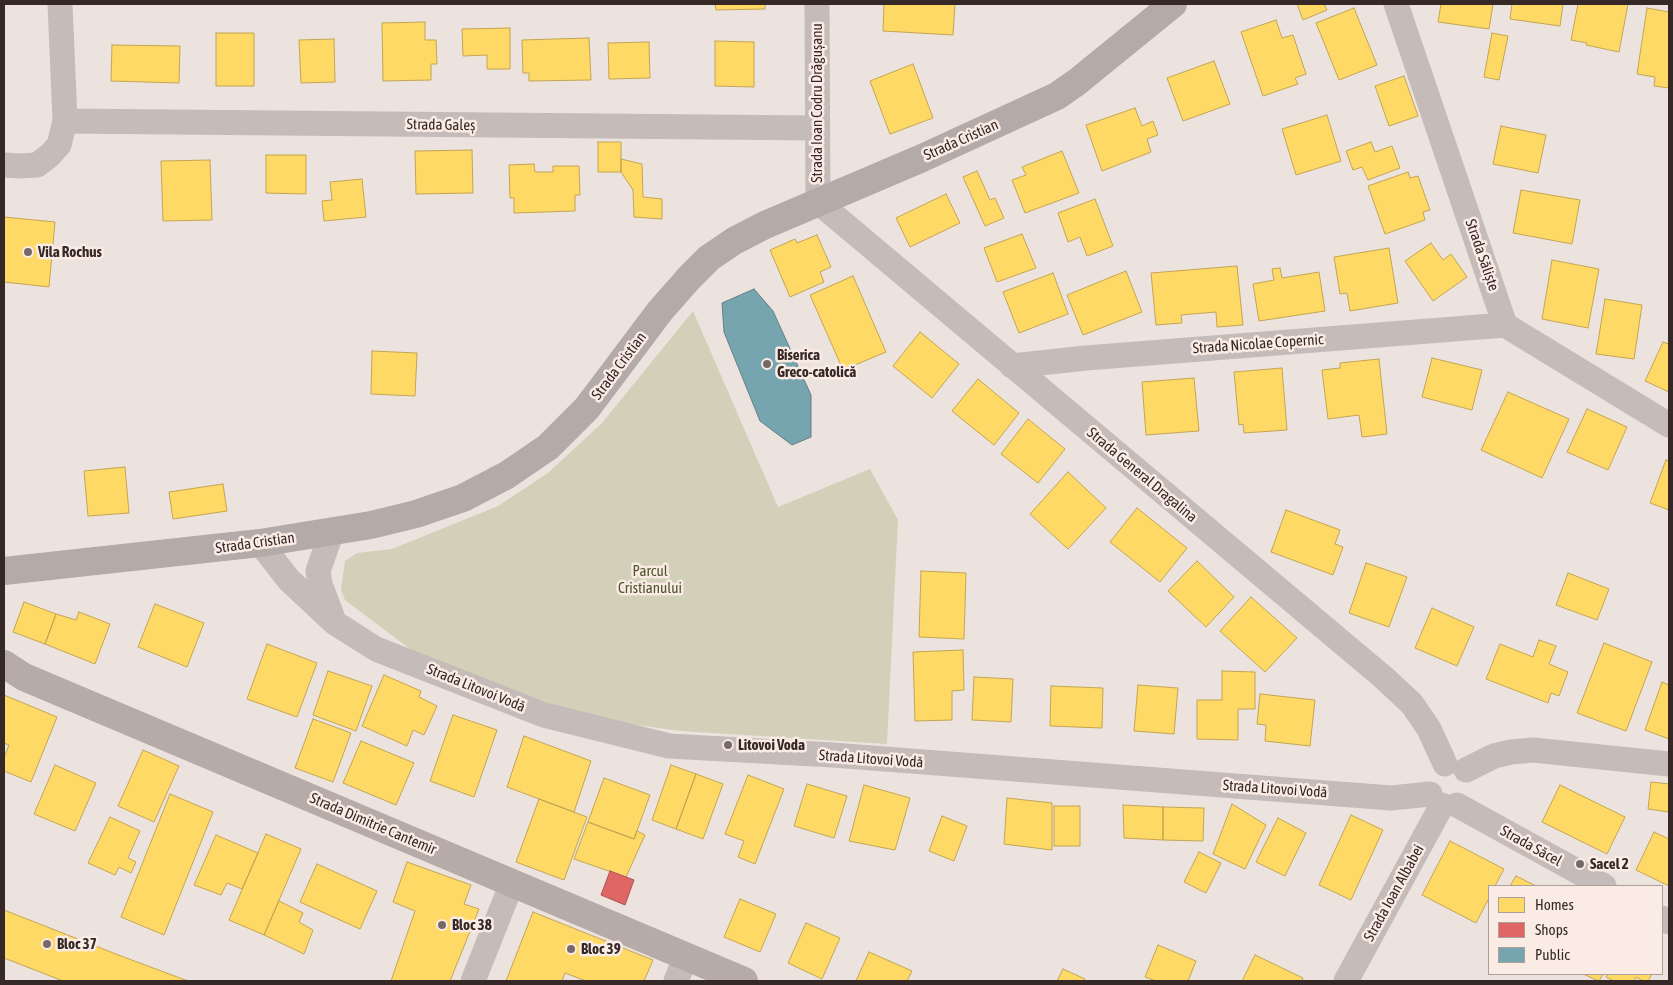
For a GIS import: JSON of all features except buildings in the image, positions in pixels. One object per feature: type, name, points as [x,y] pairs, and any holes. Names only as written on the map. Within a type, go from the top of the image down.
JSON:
[{"type":"main road","name":"Strada Cristian","points":[[4,571],[260,543],[371,525],[416,514],[463,498],[508,475],[548,447],[587,408],[660,311],[709,258],[734,241],[765,225],[928,155],[1057,96],[1173,4]]},
{"type":"street","points":[[4,165],[37,165],[58,145],[64,121],[60,4]]},
{"type":"street","name":"Strada Ioan Codru Drăgușanu","points":[[816,4],[818,202]]},
{"type":"street","name":"Strada Săliște","points":[[1396,4],[1505,325]]},
{"type":"street","name":"Strada Galeș","points":[[64,121],[817,128]]},
{"type":"street","name":"Strada General Dragalina","points":[[818,202],[1375,671],[1412,704],[1455,767]]},
{"type":"street","points":[[1505,325],[1669,425]]},
{"type":"street","name":"Strada Nicolae Copernic","points":[[1012,366],[1086,358],[1505,325]]},
{"type":"street","points":[[332,531],[318,571],[320,584],[335,622]]},
{"type":"street","name":"Strada Litovoi Vodă","points":[[260,543],[289,580],[335,622],[376,649],[544,715],[668,746],[833,756],[1443,801]]},
{"type":"street","name":"Strada Dimitrie Cantemir","points":[[4,664],[24,677],[744,981]]},
{"type":"street","points":[[1455,767],[1472,783],[1471,790],[1464,802],[1443,801],[1430,779],[1438,767],[1455,767],[1511,752],[1533,750],[1669,764]]},
{"type":"street","name":"Strada Săcel","points":[[1443,801],[1602,885]]},
{"type":"street","name":"Strada Ioan Albabei","points":[[1346,981],[1443,801]]},
{"type":"street","points":[[473,981],[512,883]]},
{"type":"street","points":[[676,981],[686,956]]},
{"type":"green space","name":"Parcul Cristianului","points":[[693,311],[778,507],[870,469],[898,520],[887,744],[681,731],[623,723],[558,708],[414,652],[345,600],[341,590],[345,561],[357,553],[392,549],[498,506],[548,473],[602,423]]},
{"type":"place","name":"Vila Rochus","points":[[28,252]]},
{"type":"place","name":"Biserica Greco-catolică","points":[[767,364]]},
{"type":"place","name":"Litovoi Voda","points":[[728,745]]},
{"type":"place","name":"Sacel 2","points":[[1580,864]]},
{"type":"place","name":"Bloc 38","points":[[442,925]]},
{"type":"place","name":"Bloc 37","points":[[47,944]]},
{"type":"place","name":"Bloc 39","points":[[571,949]]}]
